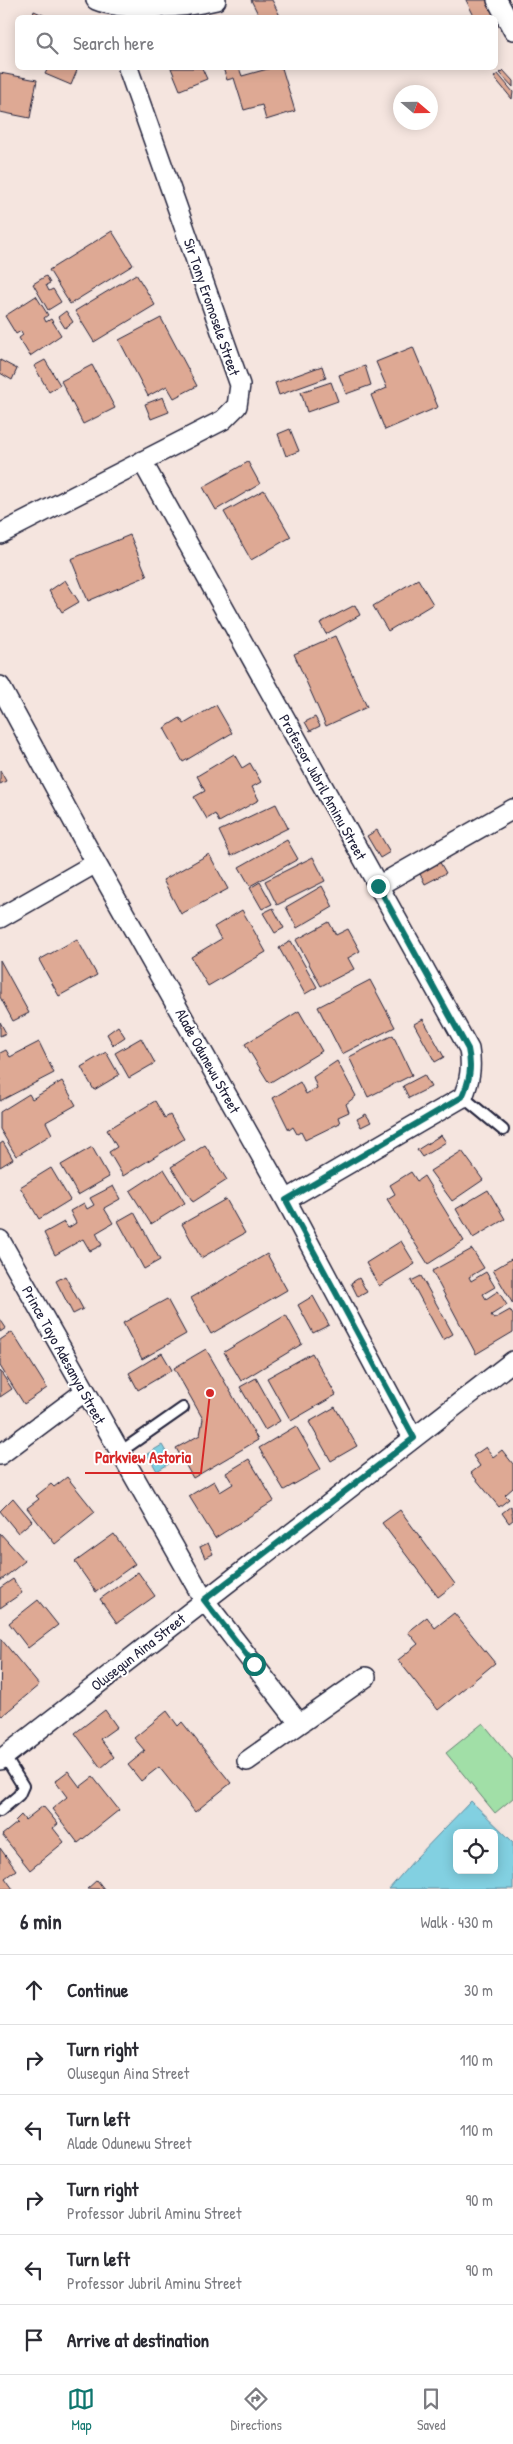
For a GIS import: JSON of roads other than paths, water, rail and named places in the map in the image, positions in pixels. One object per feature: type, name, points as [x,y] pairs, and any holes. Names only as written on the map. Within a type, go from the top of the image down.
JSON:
[{"type":"street","points":[[104,7],[161,7],[198,4],[216,0]]},
{"type":"street","points":[[497,0],[513,30]]},
{"type":"street","name":"Sir Tony Eromosele Street","points":[[0,534],[223,420],[236,406],[240,385],[129,70]]},
{"type":"street","name":"Professor Jubril Aminu Street","points":[[142,461],[468,1049],[472,1063],[470,1081],[462,1097]]},
{"type":"street","name":"Alade Odunewu Street","points":[[0,686],[96,863],[286,1200],[414,1438]]},
{"type":"street","points":[[378,886],[513,809]]},
{"type":"street","points":[[0,918],[96,863]]},
{"type":"street","points":[[286,1200],[462,1097]]},
{"type":"street","name":"Prince Tayo Adesanya Street","points":[[0,1240],[84,1392],[204,1600],[299,1723]]},
{"type":"street","name":"Olusegun Aina Street","points":[[2,1759],[513,1361]]},
{"type":"street","points":[[0,1456],[84,1392]]},
{"type":"street","points":[[247,1761],[366,1677]]},
{"type":"lane","points":[[462,1097],[503,1130]]},
{"type":"lane","points":[[120,1452],[183,1408]]},
{"type":"lane","points":[[0,1811],[19,1795],[23,1786],[2,1759]]},
{"type":"water","points":[[162,1445],[172,1462],[157,1471],[147,1454]]},
{"type":"water","points":[[471,1801],[513,1842],[513,1889],[389,1889]]},
{"type":"place","name":"Parkview Astoria","points":[[210,1393]]}]
